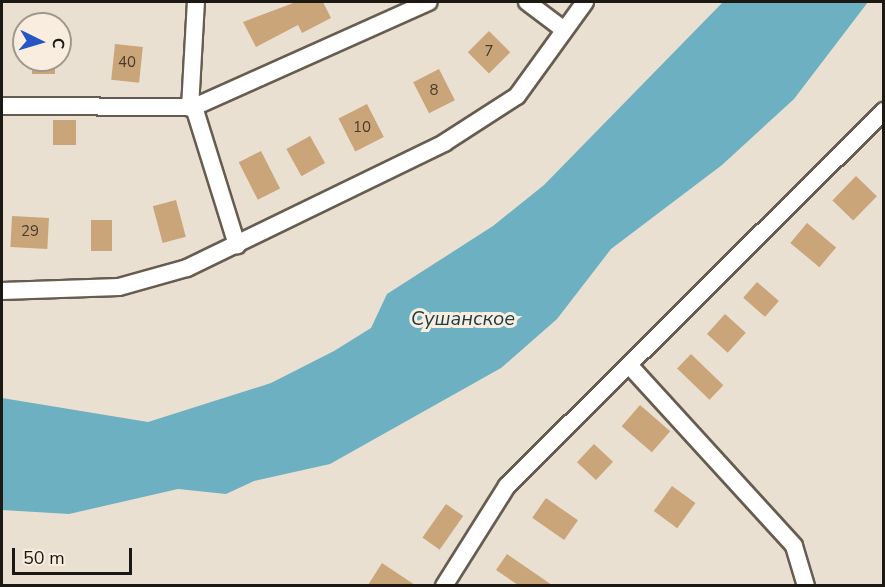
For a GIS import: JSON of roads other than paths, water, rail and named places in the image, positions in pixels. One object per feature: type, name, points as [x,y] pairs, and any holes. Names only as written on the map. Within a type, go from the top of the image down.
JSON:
[{"type":"street","points":[[196,2],[192,108],[237,245]]},
{"type":"street","points":[[2,106],[192,108],[429,2]]},
{"type":"street","points":[[527,2],[563,29]]},
{"type":"street","points":[[2,291],[119,287],[187,268],[444,143],[517,96],[563,29],[585,2]]},
{"type":"street","points":[[444,585],[507,486],[884,111]]},
{"type":"street","points":[[629,364],[794,546],[806,585]]},
{"type":"water","name":"Сушанское","points":[[723,2],[868,2],[794,99],[722,165],[611,249],[557,319],[501,368],[330,464],[254,481],[226,494],[178,489],[69,514],[2,510],[2,398],[148,422],[271,383],[334,351],[371,328],[387,294],[493,226],[544,185]]}]
